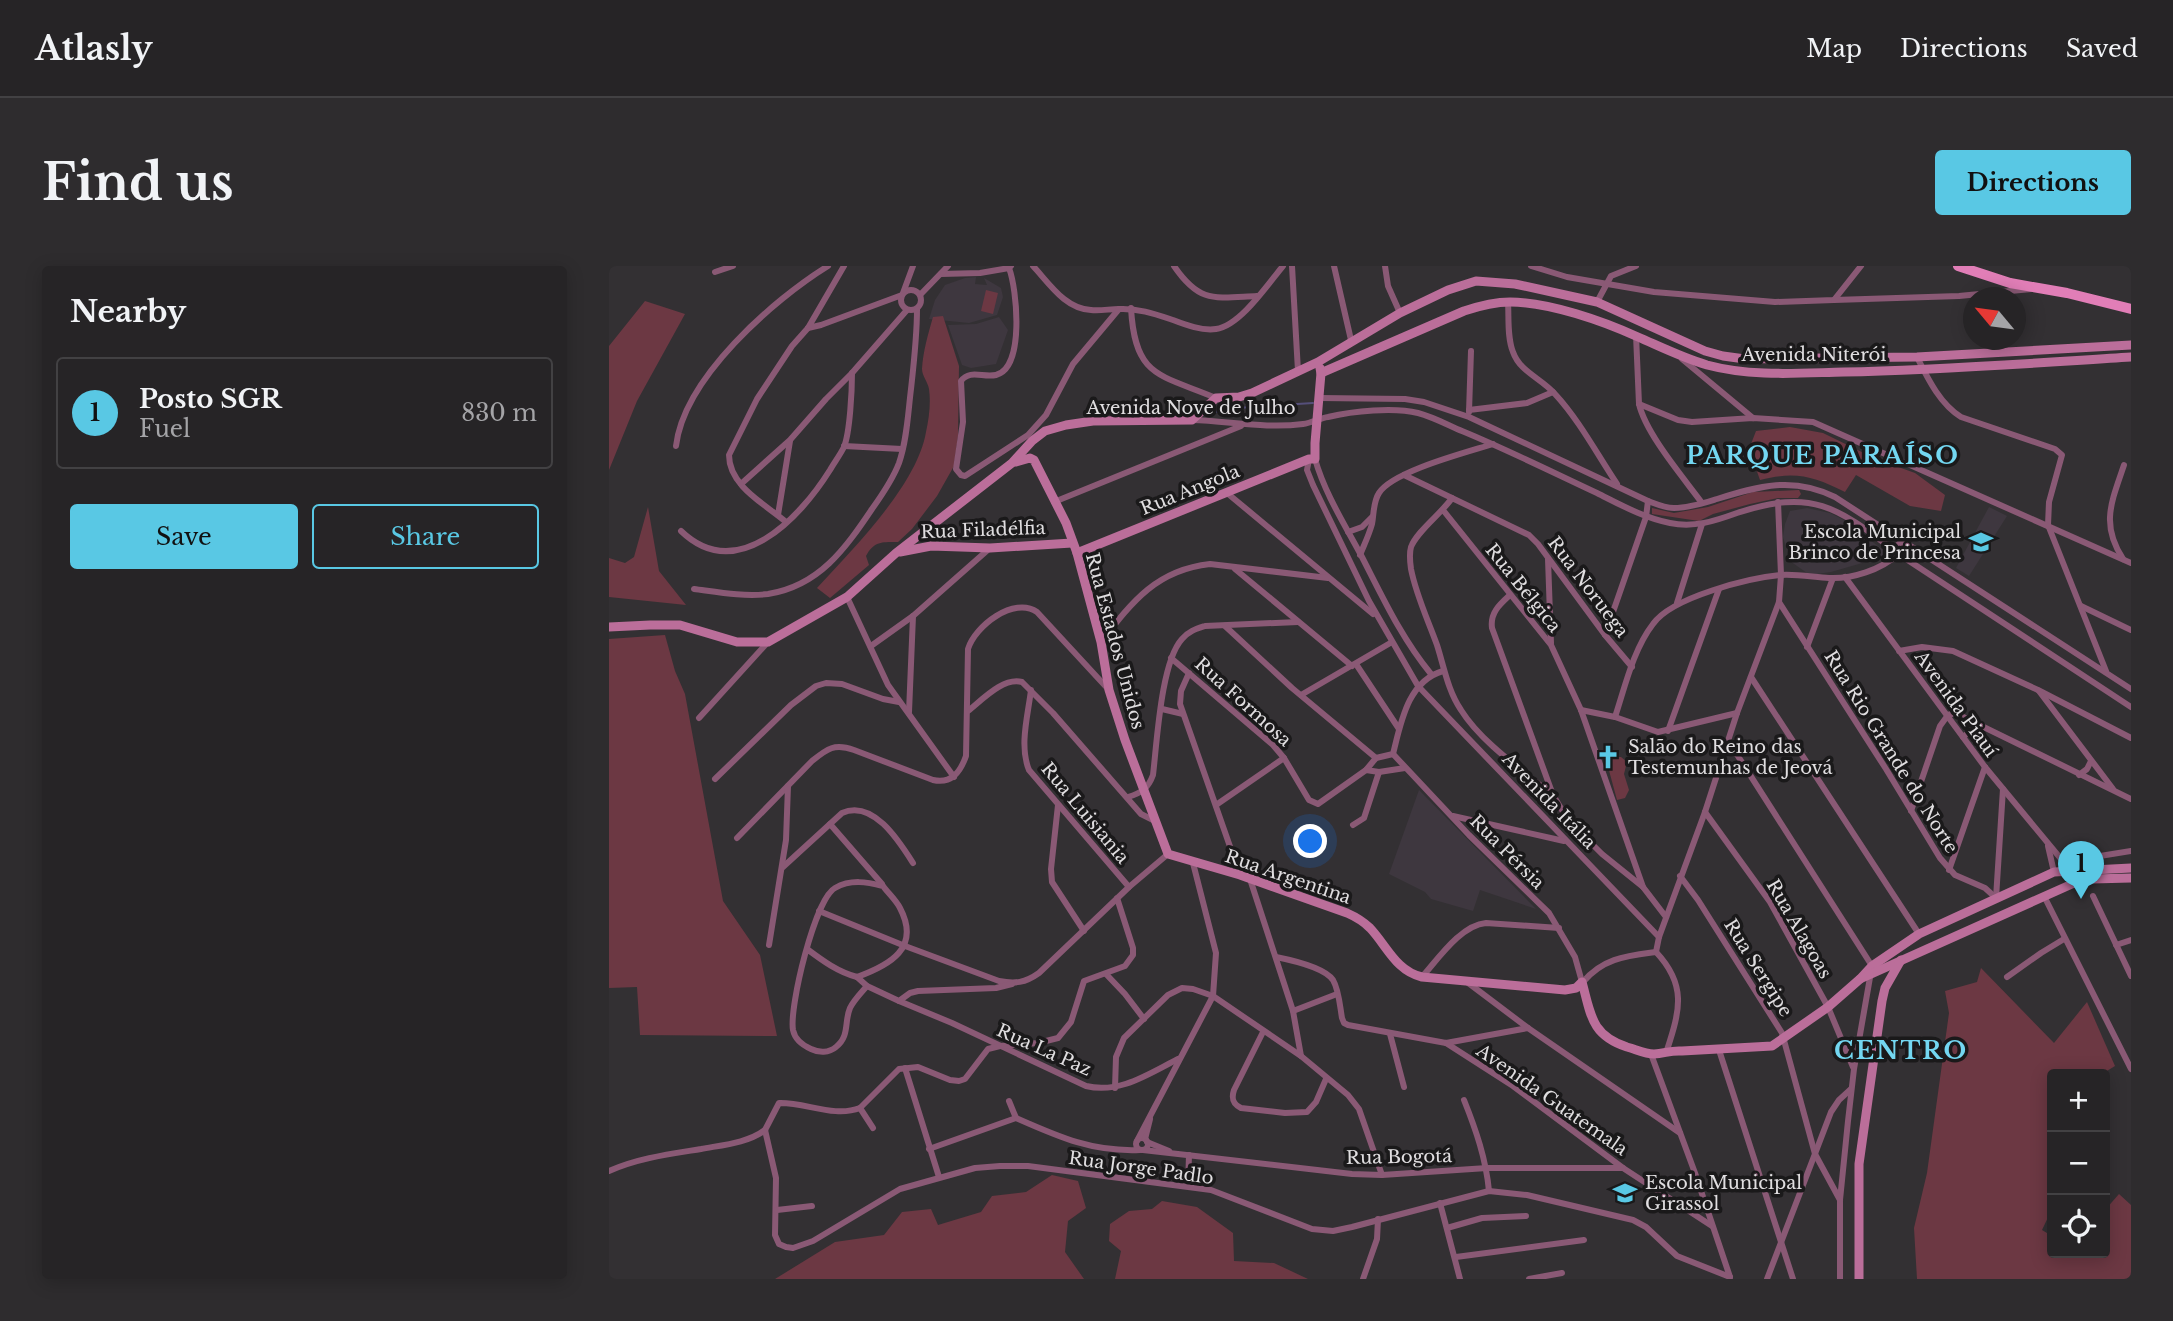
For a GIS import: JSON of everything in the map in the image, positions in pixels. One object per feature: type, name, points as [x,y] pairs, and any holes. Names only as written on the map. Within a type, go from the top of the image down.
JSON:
[{"type":"main road","points":[[1958,266],[2010,283],[2067,293],[2131,309]]},
{"type":"main road","name":"Avenida Niterói","points":[[1216,398],[1239,397],[1318,362],[1400,313],[1464,283],[1483,281],[1538,288],[1597,302],[1705,351],[1745,359],[1917,357],[2131,345]]},
{"type":"main road","points":[[1510,302],[1518,293],[1515,284]]},
{"type":"main road","points":[[1532,304],[1530,294],[1538,288]]},
{"type":"main road","name":"Avenida Niterói","points":[[1321,373],[1464,311],[1485,304],[1510,302],[1532,304],[1591,319],[1636,335],[1679,356],[1739,372],[1767,374],[1924,370],[2131,357]]},
{"type":"main road","points":[[1810,359],[1810,372]]},
{"type":"main road","points":[[1312,459],[1321,373],[1318,362]]},
{"type":"main road","points":[[1192,420],[1216,398]]},
{"type":"main road","name":"Avenida Nove de Julho","points":[[609,628],[680,625],[737,642],[768,642],[813,619],[847,597],[896,553],[1012,463],[1030,438],[1051,429],[1093,421],[1192,420]]},
{"type":"main road","name":"Rua Estados Unidos","points":[[1012,463],[1027,458],[1034,460],[1066,523],[1101,642],[1108,690],[1167,854]]},
{"type":"main road","name":"Rua Angola","points":[[1077,554],[1312,459]]},
{"type":"main road","points":[[926,530],[926,541],[931,546]]},
{"type":"main road","name":"Rua Filadélfia","points":[[896,553],[931,546],[990,548],[1072,542]]},
{"type":"main road","name":"Rua Argentina","points":[[1167,854],[1240,875],[1358,918],[1372,930],[1408,973],[1422,977],[1565,989],[1576,988],[1582,982]]},
{"type":"main road","points":[[1582,982],[1593,1022],[1599,1032],[1620,1045],[1651,1054],[1667,1050],[1772,1046],[1828,1007],[1872,966],[1919,934],[2055,872],[2131,868]]},
{"type":"main road","points":[[2067,886],[2073,876],[2071,870]]},
{"type":"main road","points":[[2055,872],[2056,881],[2067,886]]},
{"type":"main road","points":[[2030,901],[2049,887],[2045,877]]},
{"type":"main road","points":[[1860,979],[2067,886],[2092,879],[2131,878]]},
{"type":"main road","points":[[1899,946],[1904,959]]},
{"type":"main road","points":[[1859,1279],[1859,1164],[1879,1014],[1885,988],[1884,979],[1899,946]]},
{"type":"main road","points":[[1885,988],[1904,959]]},
{"type":"street","points":[[715,272],[733,266]]},
{"type":"street","points":[[676,446],[686,409],[734,344],[755,322],[828,266]]},
{"type":"street","points":[[786,522],[741,484],[729,463],[732,447],[757,399],[792,346],[808,328],[844,266]]},
{"type":"street","points":[[907,310],[902,306],[902,295],[913,266]]},
{"type":"street","points":[[920,295],[948,266]]},
{"type":"street","points":[[973,266],[980,272]]},
{"type":"street","points":[[1033,266],[1061,297],[1075,306],[1090,310],[1131,308],[1214,330],[1232,323],[1283,266]]},
{"type":"street","points":[[1174,266],[1185,282],[1201,294],[1258,296]]},
{"type":"street","points":[[1292,266],[1298,371]]},
{"type":"street","points":[[1334,266],[1351,340]]},
{"type":"street","points":[[1385,266],[1388,286],[1400,313]]},
{"type":"street","points":[[1531,266],[1567,277],[1654,292],[1740,301],[1959,296],[2039,289]]},
{"type":"street","points":[[1597,302],[1611,276],[1636,266]]},
{"type":"street","points":[[1834,300],[1861,266]]},
{"type":"street","points":[[941,274],[1010,267],[1017,309],[1014,346],[1009,362],[1000,374],[970,374],[965,375],[961,381],[963,414],[957,464],[958,473],[965,476],[1030,438],[1046,415],[1073,364],[1119,309]]},
{"type":"street","points":[[694,589],[767,594],[808,581],[825,569],[848,545],[899,463],[915,358],[920,295],[910,290],[821,326],[808,328]]},
{"type":"street","points":[[1510,302],[1510,342],[1518,362],[1553,391],[1581,428],[1618,486]]},
{"type":"street","points":[[1131,308],[1133,335],[1146,365],[1163,376],[1216,398]]},
{"type":"street","points":[[741,484],[790,440],[907,310],[917,309]]},
{"type":"street","points":[[1636,335],[1639,404],[1644,421],[1702,503]]},
{"type":"street","points":[[1471,351],[1469,413],[1527,403],[1553,391]]},
{"type":"street","points":[[1679,356],[1753,418]]},
{"type":"street","points":[[1917,357],[1944,403],[1961,417],[2061,455],[2049,502],[2048,525],[2106,673]]},
{"type":"street","points":[[681,531],[698,544],[710,548],[737,550],[752,547],[768,539],[809,500],[844,446],[852,373]]},
{"type":"street","name":"Avenida Nove de Julho","points":[[1319,398],[1415,400],[1469,413],[1648,501],[1671,508],[1702,503],[1749,489],[1784,484],[1801,484],[1816,488],[1835,497],[2131,689]]},
{"type":"street","points":[[1639,404],[1678,420],[1692,422],[1753,418],[1798,420],[1823,426],[2128,562]]},
{"type":"street","name":"Avenida Nove de Julho","points":[[1192,420],[1243,425],[1305,424],[1350,414],[1407,411],[1494,444],[1646,517],[1676,524],[1702,524],[1778,502],[1828,507],[1856,522],[1898,554],[2131,706]]},
{"type":"street","points":[[1046,415],[1051,429]]},
{"type":"street","points":[[1210,421],[1210,439]]},
{"type":"street","points":[[1054,502],[1243,425]]},
{"type":"street","points":[[778,515],[790,440]]},
{"type":"street","points":[[1360,555],[1375,501],[1383,488],[1404,475],[1445,458],[1494,444]]},
{"type":"street","points":[[844,446],[902,449]]},
{"type":"street","points":[[1312,459],[1409,646],[1431,674]]},
{"type":"street","name":"Avenida Itália","points":[[1312,459],[1307,470],[1313,485],[1378,618],[1418,686],[1659,937]]},
{"type":"street","points":[[2124,465],[2109,516],[2113,538],[2128,562]]},
{"type":"street","name":"Rua Noruega","points":[[1404,475],[1524,531],[1538,544],[1632,667]]},
{"type":"street","points":[[1227,493],[1378,618]]},
{"type":"street","name":"Avenida Itália","points":[[1452,498],[1415,539],[1410,556],[1416,586],[1443,671],[1464,715],[1510,761],[1553,795]]},
{"type":"street","points":[[1605,635],[1646,517],[1648,501]]},
{"type":"street","points":[[1667,1050],[1678,1013],[1678,990],[1669,969],[1656,952],[1659,937],[1705,812],[1737,713],[1779,602],[1781,575],[1778,502]]},
{"type":"street","name":"Rua Bélgica","points":[[1443,510],[1551,645],[1581,710],[1643,887]]},
{"type":"street","points":[[1348,532],[1362,527],[1373,515]]},
{"type":"street","points":[[1677,603],[1702,524]]},
{"type":"street","points":[[2099,549],[2109,546],[2113,538]]},
{"type":"street","points":[[1615,718],[1632,667],[1653,623],[1677,603],[1738,583],[1781,575],[1845,577],[1885,565],[1898,554],[1907,553],[1906,544]]},
{"type":"street","points":[[871,646],[913,616],[990,548]]},
{"type":"street","points":[[1548,559],[1551,645]]},
{"type":"street","points":[[1101,642],[1138,596],[1170,574],[1194,566],[1210,564],[1328,579]]},
{"type":"street","points":[[1235,569],[1354,665],[1399,729]]},
{"type":"street","name":"Avenida Piauí","points":[[1845,577],[1985,767],[2071,870]]},
{"type":"street","points":[[1807,647],[1833,578]]},
{"type":"street","points":[[1668,731],[1719,589]]},
{"type":"street","points":[[1510,595],[1495,610],[1491,620],[1492,628],[1553,795],[1568,820],[1602,854],[1643,887],[1666,917]]},
{"type":"street","points":[[847,597],[881,671],[899,702],[909,712],[954,777]]},
{"type":"street","name":"Rua Rio Grande do Norte","points":[[1779,602],[1949,870],[1985,888],[1996,898]]},
{"type":"street","points":[[2081,606],[2131,630]]},
{"type":"street","points":[[737,838],[811,761],[825,751],[841,746],[933,780],[944,781],[954,777],[962,768],[966,756],[970,643],[989,621],[1014,607],[1028,607],[1037,612],[1108,690]]},
{"type":"street","points":[[909,712],[913,616]]},
{"type":"street","points":[[1128,797],[1143,792],[1153,775],[1166,673],[1180,640],[1193,630],[1205,626],[1298,622]]},
{"type":"street","points":[[1224,625],[1376,758],[1393,754],[1399,729],[1418,686],[1431,674],[1443,671]]},
{"type":"street","points":[[699,718],[768,642]]},
{"type":"street","points":[[1301,695],[1392,642]]},
{"type":"street","points":[[1899,651],[1921,647],[1953,651],[2038,690],[2131,738]]},
{"type":"street","name":"Rua Formosa","points":[[1171,658],[1273,745],[1285,758],[1309,800],[1318,804],[1366,771],[1376,758]]},
{"type":"street","points":[[1189,673],[1179,697],[1183,714],[1240,875]]},
{"type":"street","points":[[1751,677],[1919,934]]},
{"type":"street","points":[[968,711],[998,688],[1010,682],[1022,682],[1141,814],[1155,821]]},
{"type":"street","points":[[715,779],[791,705],[816,686],[826,683],[842,684],[899,702]]},
{"type":"street","name":"Rua Luisiania","points":[[1031,690],[1024,742],[1029,770],[1129,887]]},
{"type":"street","points":[[2038,690],[2114,791]]},
{"type":"street","points":[[2061,720],[2071,707]]},
{"type":"street","points":[[1162,709],[1183,714]]},
{"type":"street","points":[[1581,710],[1658,732],[1737,713]]},
{"type":"street","points":[[1911,811],[1940,726],[1948,715],[1955,713],[2131,799]]},
{"type":"street","points":[[1963,737],[1979,724]]},
{"type":"street","points":[[1729,742],[1872,966],[1851,1089],[1840,1200],[1840,1279]]},
{"type":"street","name":"Rua Pérsia","points":[[1393,754],[1469,835],[1549,913],[1576,957],[1582,982]]},
{"type":"street","points":[[1216,805],[1285,758]]},
{"type":"street","points":[[2079,775],[2088,769],[2091,761]]},
{"type":"street","points":[[1532,779],[1542,765]]},
{"type":"street","points":[[1949,870],[1985,767]]},
{"type":"street","points":[[1366,771],[1405,768]]},
{"type":"street","points":[[1353,825],[1364,818],[1379,772]]},
{"type":"street","points":[[769,945],[783,867],[788,786]]},
{"type":"street","points":[[1996,898],[2003,789]]},
{"type":"street","points":[[1058,805],[1052,882],[1084,931]]},
{"type":"street","points":[[783,867],[829,824],[849,810],[867,814],[880,822],[894,836],[913,863]]},
{"type":"street","name":"Rua Alagoas","points":[[1705,812],[1770,902],[1828,1007],[1854,1069]]},
{"type":"street","points":[[1453,816],[1566,842]]},
{"type":"street","points":[[829,824],[900,908],[907,930],[905,946],[897,957],[857,977]]},
{"type":"street","name":"Avenida Piauí","points":[[2047,844],[2055,872]]},
{"type":"street","points":[[2063,862],[2131,851]]},
{"type":"street","points":[[899,1001],[918,991],[996,988],[1022,982],[1039,973],[1167,854]]},
{"type":"street","points":[[2100,856],[2100,870]]},
{"type":"street","points":[[1623,871],[1633,859]]},
{"type":"street","points":[[1139,1146],[1151,1114],[1178,1059],[1213,996],[1216,953],[1193,863]]},
{"type":"street","name":"Rua Sergipe","points":[[1680,876],[1698,900],[1784,1039],[1815,1154],[1840,1200]]},
{"type":"street","points":[[1250,879],[1293,1011],[1301,1056]]},
{"type":"street","points":[[867,986],[852,1005],[845,1038],[830,1051],[816,1051],[806,1046],[794,1034],[793,1018],[807,949],[825,898],[835,888],[856,882],[883,886]]},
{"type":"street","points":[[2044,896],[2131,1069]]},
{"type":"street","points":[[2093,897],[2131,975]]},
{"type":"street","points":[[609,1170],[759,1134],[765,1130],[779,1103],[840,1111],[860,1108],[895,1072],[905,1068],[918,1067],[958,1081],[965,1079],[988,1049],[1058,1038],[1071,1022],[1084,981],[1125,966],[1133,955],[1117,898]]},
{"type":"street","points":[[819,911],[999,981],[1014,983]]},
{"type":"street","points":[[1422,977],[1466,930],[1476,925],[1486,923],[1559,928]]},
{"type":"street","points":[[2007,978],[2064,940]]},
{"type":"street","points":[[2116,945],[2131,940]]},
{"type":"street","name":"Rua La Paz","points":[[807,949],[843,973],[857,977],[867,986],[1086,1086],[1115,1088]]},
{"type":"street","points":[[1582,982],[1599,966],[1619,958],[1656,952]]},
{"type":"street","points":[[1276,957],[1306,965],[1329,976],[1334,982],[1344,1023],[1446,1043],[1528,1028]]},
{"type":"street","points":[[1106,974],[1144,1019]]},
{"type":"street","points":[[1465,981],[1680,1133]]},
{"type":"street","points":[[1178,1059],[1115,1088],[1116,1057],[1124,1038],[1168,995],[1182,988],[1213,996],[1301,1056],[1348,1096],[1359,1109],[1382,1175]]},
{"type":"street","points":[[1293,1011],[1337,994]]},
{"type":"street","points":[[1263,1032],[1234,1090],[1233,1101],[1236,1105],[1241,1108],[1285,1113],[1307,1112],[1317,1102],[1326,1079]]},
{"type":"street","points":[[1390,1034],[1404,1087]]},
{"type":"street","name":"Avenida Guatemala","points":[[1446,1043],[1513,1086],[1623,1168],[1712,1226]]},
{"type":"street","points":[[1719,1050],[1793,1279]]},
{"type":"street","points":[[1651,1054],[1730,1278]]},
{"type":"street","points":[[905,1068],[939,1177]]},
{"type":"street","points":[[1767,1279],[1832,1112],[1839,1100],[1851,1089]]},
{"type":"street","points":[[1464,1100],[1487,1168],[1489,1191]]},
{"type":"street","points":[[1009,1101],[1016,1118]]},
{"type":"street","points":[[860,1108],[873,1128]]},
{"type":"street","points":[[929,1149],[1016,1118],[1074,1143],[1120,1151],[1139,1146],[1147,1147],[1151,1114]]},
{"type":"street","points":[[765,1130],[776,1178],[777,1210],[813,1206]]},
{"type":"street","points":[[1139,1146],[1140,1139],[1146,1141]]},
{"type":"street","name":"Rua Bogotá","points":[[1146,1141],[1178,1154]]},
{"type":"street","name":"Rua Bogotá","points":[[1139,1146],[1178,1154],[1352,1174],[1382,1175],[1487,1168],[1623,1168]]},
{"type":"street","points":[[1188,1155],[1188,1186]]},
{"type":"street","name":"Rua Jorge Padlo","points":[[777,1210],[775,1235],[779,1244],[786,1247],[801,1246],[823,1236],[900,1189],[975,1168],[1018,1166],[1211,1190],[1312,1229],[1333,1231],[1489,1191],[1527,1195],[1633,1220],[1646,1227],[1677,1256],[1730,1278]]},
{"type":"street","points":[[1440,1203],[1460,1279]]},
{"type":"street","points":[[1447,1228],[1482,1218],[1526,1216]]},
{"type":"street","points":[[1363,1279],[1377,1239],[1378,1219]]},
{"type":"street","points":[[1455,1257],[1584,1240]]},
{"type":"street","points":[[1529,1279],[1562,1273]]},
{"type":"shaded area","points":[[976,277],[975,284],[987,285],[984,278],[1001,288],[1003,297],[997,315],[969,323],[929,319],[935,300],[945,285]]},
{"type":"shaded area","points":[[986,290],[998,293],[993,314],[981,311]]},
{"type":"shaded area","points":[[645,301],[685,314],[637,401],[609,470],[609,346]]},
{"type":"shaded area","points":[[943,316],[959,366],[958,436],[954,466],[937,496],[912,529],[898,542],[883,542],[872,547],[866,556],[869,565],[830,598],[817,588],[882,515],[910,473],[920,452],[930,405],[929,389],[922,372],[923,356],[933,317]]},
{"type":"shaded area","points":[[999,317],[1008,330],[996,364],[971,368],[962,365],[948,325],[976,324]]},
{"type":"shaded area","points":[[1790,427],[1823,433],[1876,459],[1915,473],[1945,495],[1941,511],[1910,506],[1856,475],[1845,492],[1804,477],[1784,476],[1760,480],[1749,449],[1756,431]]},
{"type":"shaded area","points":[[1799,490],[1801,494],[1798,498],[1778,498],[1750,504],[1713,514],[1699,521],[1652,514],[1652,508],[1674,513],[1708,507],[1753,492]]},
{"type":"shaded area","points":[[648,507],[659,571],[686,605],[609,597],[609,558],[625,563],[634,557]]},
{"type":"shaded area","name":"Escola Municipal Brinco de Princesa","points":[[1989,507],[2007,516],[1969,576],[1956,568]]},
{"type":"shaded area","points":[[1807,508],[1830,513],[1842,519],[1890,555],[1831,572],[1807,573],[1790,561],[1783,537],[1790,511]]},
{"type":"shaded area","points":[[665,635],[685,694],[723,901],[760,955],[777,1036],[640,1035],[637,987],[609,988],[609,639]]},
{"type":"shaded area","points":[[1615,757],[1621,757],[1627,762],[1624,774],[1629,790],[1625,798],[1617,800],[1607,763]]},
{"type":"shaded area","points":[[1419,790],[1536,909],[1480,890],[1473,911],[1431,899],[1425,892],[1389,874]]},
{"type":"shaded area","points":[[1981,968],[2054,1043],[2087,1002],[2115,1066],[2110,1069],[2047,1069],[2047,1220],[2042,1230],[2047,1233],[2047,1258],[2110,1258],[2110,1204],[2119,1194],[2131,1205],[2131,1279],[1917,1279],[1914,1228],[1927,1173],[1949,1013],[1945,991],[1977,982]]},
{"type":"shaded area","points":[[1052,1175],[1078,1181],[1086,1208],[1068,1221],[1065,1252],[1084,1279],[775,1279],[835,1242],[884,1235],[902,1212],[931,1209],[938,1225],[981,1212],[992,1196],[1026,1192]]},
{"type":"shaded area","points":[[1162,1201],[1197,1207],[1233,1233],[1234,1261],[1274,1263],[1308,1279],[1115,1279],[1121,1251],[1109,1241],[1110,1224],[1129,1211],[1152,1209]]},
{"type":"waterway","points":[[1216,412],[1313,403]]},
{"type":"place","name":"Escola Municipal Brinco de Princesa","points":[[1981,542]]},
{"type":"place","name":"Salão do Reino das Testemunhas de Jeová","points":[[1608,757]]},
{"type":"place","name":"Posto SGR","points":[[2081,899]]},
{"type":"place","name":"Escola Municipal Girassol","points":[[1625,1193]]},
{"type":"district","name":"PARQUE PARAÍSO","points":[[1823,455]]},
{"type":"district","name":"CENTRO","points":[[1901,1050]]}]
